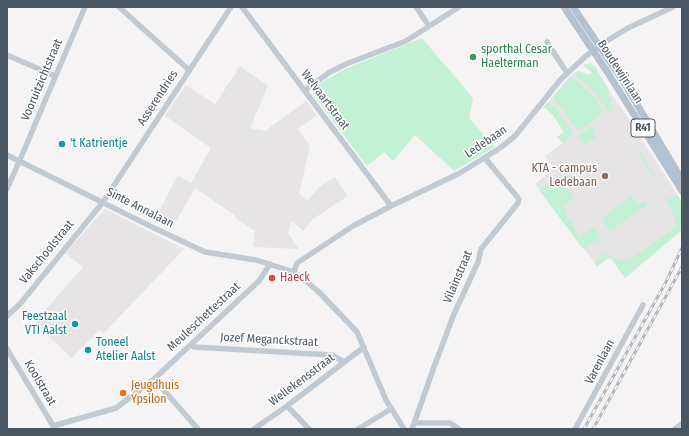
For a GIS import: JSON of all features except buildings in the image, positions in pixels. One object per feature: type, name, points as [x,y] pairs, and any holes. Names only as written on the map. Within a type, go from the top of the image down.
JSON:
[{"type":"main road","name":"Boudewijnlaan","points":[[564,7],[682,191]]},
{"type":"main road","name":"Boudewijnlaan","points":[[572,7],[610,60],[682,180]]},
{"type":"street","name":"Vooruitzichtstraat","points":[[7,189],[84,7]]},
{"type":"street","points":[[119,7],[189,70]]},
{"type":"street","name":"Asserendries","points":[[103,202],[231,7]]},
{"type":"street","name":"Welvaartstraat","points":[[242,7],[390,206]]},
{"type":"street","points":[[416,7],[429,26]]},
{"type":"street","points":[[305,90],[330,72],[346,64],[406,41],[459,7]]},
{"type":"street","name":"Ledebaan","points":[[294,272],[297,264],[304,258],[353,226],[460,172],[505,145],[515,136],[567,73],[593,50],[628,28],[673,7]]},
{"type":"street","points":[[547,42],[567,73]]},
{"type":"street","points":[[7,55],[55,76]]},
{"type":"street","name":"Sinte Annalaan","points":[[7,155],[205,252],[256,260],[294,272]]},
{"type":"street","name":"Vilainstraat","points":[[413,426],[436,359],[454,314],[478,262],[481,249],[518,204],[519,199],[485,158]]},
{"type":"street","name":"Vakschoolstraat","points":[[7,316],[20,304],[103,202]]},
{"type":"street","name":"Meuleschettestraat","points":[[54,428],[64,422],[116,408],[154,379],[191,345],[259,281],[270,264]]},
{"type":"street","points":[[294,272],[319,292],[357,332],[378,383],[391,409],[404,429]]},
{"type":"street","name":"Varenlaan","points":[[575,429],[643,305]]},
{"type":"street","name":"Jozef Meganckstraat","points":[[191,345],[194,347],[332,355],[344,362]]},
{"type":"street","name":"Wellekensstraat","points":[[254,429],[287,406],[364,347]]},
{"type":"street","name":"Koolstraat","points":[[7,349],[54,428]]},
{"type":"street","points":[[154,379],[198,429]]},
{"type":"street","points":[[287,406],[309,429]]},
{"type":"street","points":[[358,429],[391,409]]},
{"type":"street","points":[[62,429],[64,422]]},
{"type":"street","points":[[413,426],[450,423],[459,429]]},
{"type":"street","points":[[675,429],[682,424]]},
{"type":"shaded area","points":[[240,66],[268,86],[250,128],[265,131],[306,101],[317,115],[298,129],[310,146],[299,194],[308,200],[319,187],[335,177],[348,196],[313,219],[303,231],[292,221],[288,233],[299,249],[253,247],[255,231],[195,188],[173,227],[156,217],[178,175],[191,183],[211,148],[165,116],[186,85],[215,104]]},
{"type":"shaded area","name":"KTA - campus Ledebaan","points":[[578,71],[603,96],[610,92],[677,194],[667,201],[682,230],[625,278],[610,257],[597,266],[535,184],[554,168],[545,156],[563,143],[557,137],[564,132],[553,115],[544,107],[570,77]]},
{"type":"shaded area","points":[[105,209],[184,249],[104,333],[99,330],[72,358],[34,323],[83,267],[65,253]]},
{"type":"green space","points":[[422,38],[473,98],[469,118],[495,147],[454,171],[415,135],[393,161],[384,152],[367,166],[313,94],[316,86],[345,69]]},
{"type":"green space","points":[[591,63],[596,68],[610,92],[607,94],[612,101],[610,103],[613,108],[609,111],[594,91],[574,73],[578,71],[590,75],[592,73],[583,65]]},
{"type":"green space","points":[[570,77],[576,80],[594,97],[602,110],[600,116],[582,129],[576,128],[553,97]]},
{"type":"green space","points":[[548,102],[558,111],[573,133],[563,143],[557,137],[564,132],[553,115],[544,107]]},
{"type":"green space","points":[[592,126],[595,131],[593,133],[596,137],[584,145],[578,136]]},
{"type":"green space","points":[[640,152],[657,179],[656,180],[638,153]]},
{"type":"green space","points":[[559,176],[574,198],[563,206],[568,214],[566,215],[580,236],[594,227],[600,237],[599,245],[596,240],[583,249],[539,190]]},
{"type":"green space","points":[[660,187],[667,200],[677,194],[682,203],[682,230],[625,278],[610,257],[597,266],[594,263],[605,254],[622,261],[631,258],[669,232],[676,224],[675,218]]},
{"type":"green space","points":[[632,196],[638,205],[644,201],[648,204],[610,231],[603,221],[605,220],[603,217]]},
{"type":"railway","points":[[584,429],[666,282],[682,248]]},
{"type":"railway","points":[[593,429],[682,267]]},
{"type":"place","name":"sporthal Cesar Haelterman","points":[[473,57]]},
{"type":"place","name":"'t Katrientje","points":[[62,144]]},
{"type":"place","name":"KTA - campus Ledebaan","points":[[605,176]]},
{"type":"place","name":"Haeck","points":[[272,278]]},
{"type":"place","name":"Feestzaal VTI Aalst","points":[[75,324]]},
{"type":"place","name":"Toneel Atelier Aalst","points":[[88,350]]},
{"type":"place","name":"Jeugdhuis Ypsilon","points":[[123,393]]}]
